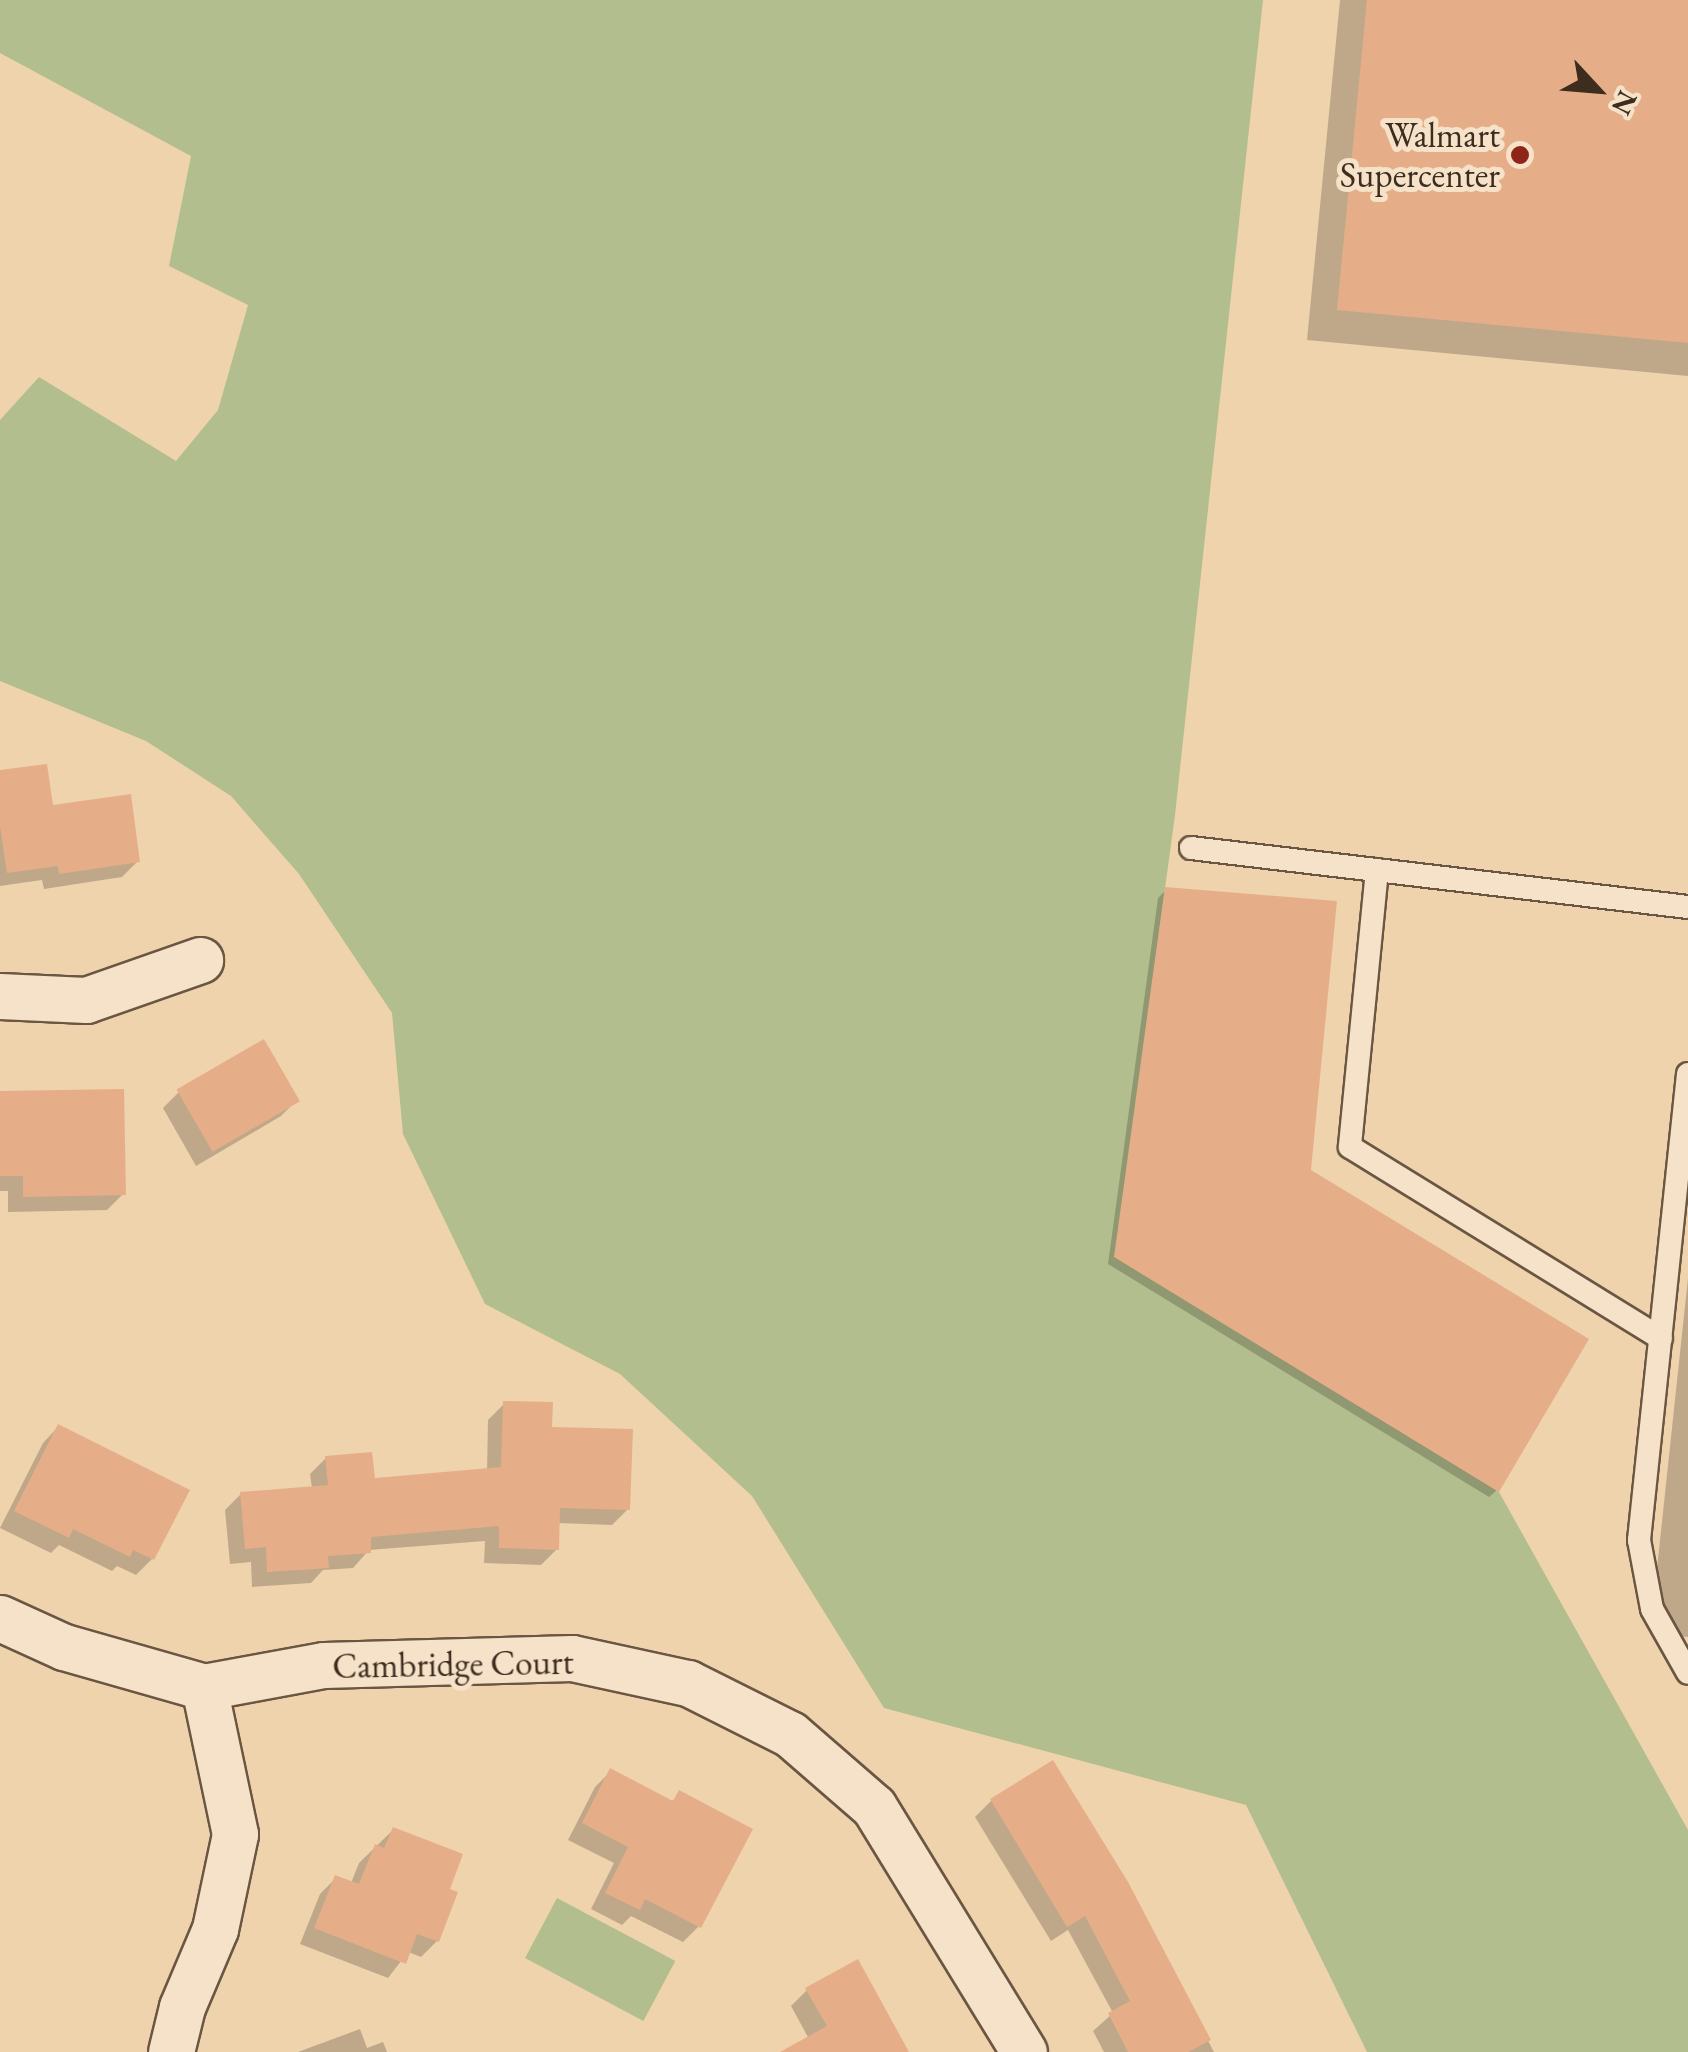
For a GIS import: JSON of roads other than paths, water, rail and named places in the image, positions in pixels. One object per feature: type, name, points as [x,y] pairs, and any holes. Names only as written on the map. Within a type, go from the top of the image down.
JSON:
[{"type":"street","points":[[0,996],[86,1000],[200,960]]},
{"type":"street","points":[[0,1618],[64,1647],[204,1687],[234,1834],[215,1929],[182,2007],[172,2052]]},
{"type":"street","name":"Cambridge Court","points":[[204,1687],[324,1665],[572,1658],[688,1683],[790,1734],[874,1807],[1024,2052]]},
{"type":"lane","points":[[1191,848],[1688,907]]},
{"type":"lane","points":[[1378,870],[1350,1147],[1661,1338]]},
{"type":"lane","points":[[1688,1074],[1641,1517],[1641,1564],[1661,1631],[1688,1673]]},
{"type":"place","name":"Walmart Supercenter","points":[[1520,155]]}]
